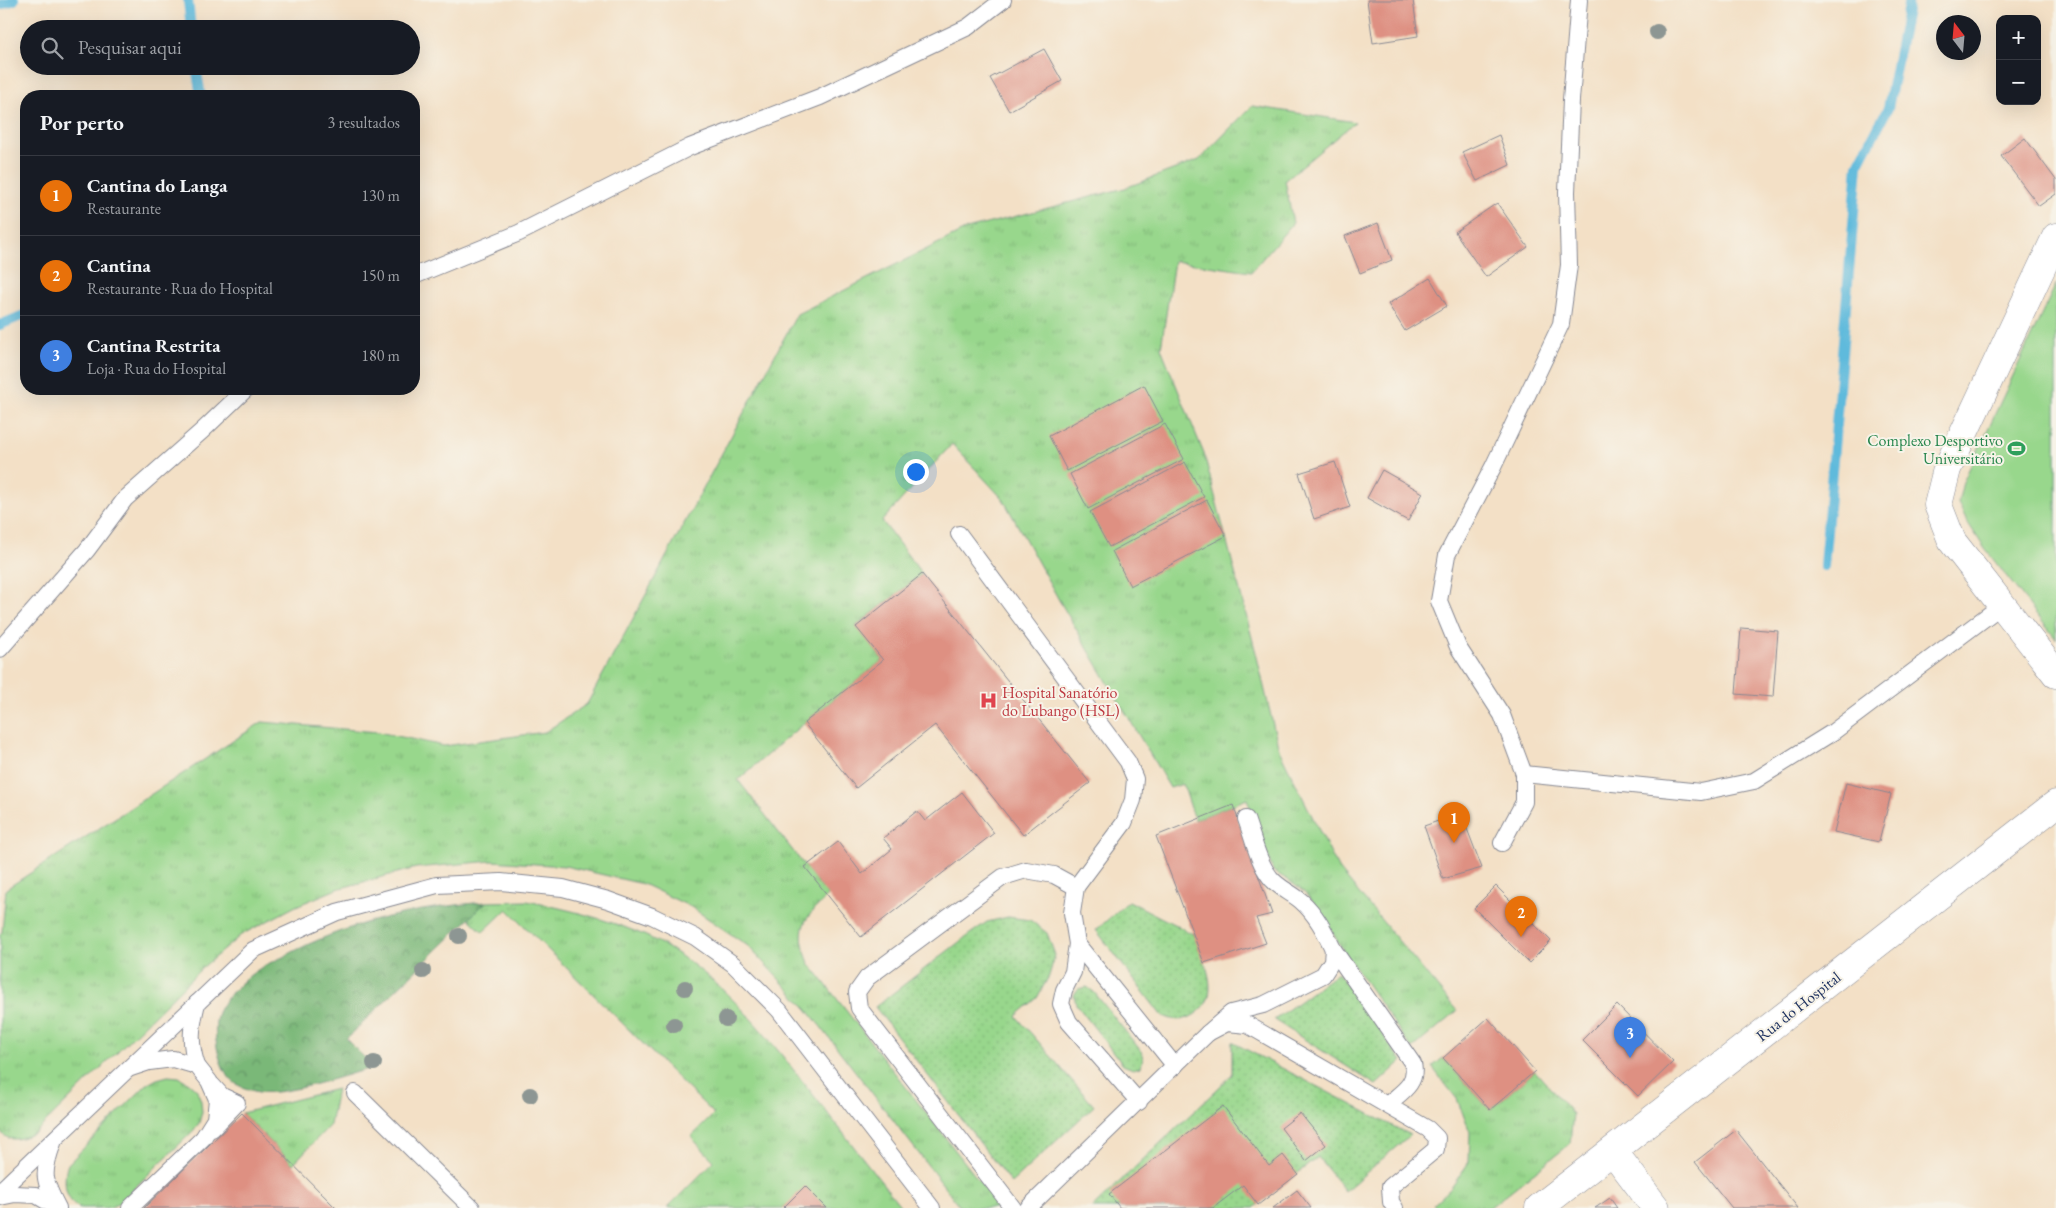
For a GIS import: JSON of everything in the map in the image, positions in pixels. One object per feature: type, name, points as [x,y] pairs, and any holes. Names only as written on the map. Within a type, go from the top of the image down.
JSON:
[{"type":"street","points":[[2056,237],[1947,469],[1938,505],[1952,541],[2056,674]]},
{"type":"street","name":"Rua do Hospital","points":[[1539,1208],[2056,804]]},
{"type":"street","points":[[1613,1151],[1656,1208]]},
{"type":"lane","points":[[420,274],[519,233],[690,147],[820,97],[968,28],[1003,0]]},
{"type":"lane","points":[[1502,843],[1524,802],[1524,774],[1502,715],[1458,647],[1439,602],[1448,555],[1562,324],[1569,265],[1566,192],[1571,100],[1580,0]]},
{"type":"lane","points":[[0,649],[87,550],[125,499],[240,395]]},
{"type":"lane","points":[[959,534],[1128,762],[1135,779],[1133,800],[1124,823],[1076,887],[1072,913],[1077,944],[1073,972],[1064,990],[1061,1004],[1069,1022],[1139,1102]]},
{"type":"lane","points":[[1524,774],[1701,792],[1754,781],[1833,732],[2002,605]]},
{"type":"lane","points":[[1246,820],[1271,879],[1303,903],[1324,931],[1333,950],[1414,1064],[1416,1073],[1413,1080],[1387,1105]]},
{"type":"lane","points":[[1013,1208],[859,1008],[857,992],[867,978],[1004,877],[1026,870],[1054,875],[1076,887]]},
{"type":"lane","points":[[0,1191],[253,950],[337,912],[437,885],[501,882],[563,888],[652,916],[695,937],[733,964],[780,1010],[932,1208]]},
{"type":"lane","points":[[1077,944],[1175,1066]]},
{"type":"lane","points":[[1028,1208],[1208,1033],[1232,1013],[1263,1005],[1323,975],[1332,961],[1333,950]]},
{"type":"lane","points":[[130,1208],[203,1138],[215,1119],[217,1099],[208,1081],[197,1066],[192,1048],[191,1027],[197,1004]]},
{"type":"lane","points":[[1208,1033],[1227,1023],[1248,1025],[1428,1129],[1437,1138],[1436,1150],[1390,1187],[1390,1202],[1395,1208]]},
{"type":"lane","points":[[128,1069],[148,1062],[173,1059],[197,1066]]},
{"type":"lane","points":[[355,1093],[472,1208]]},
{"type":"lane","points":[[53,1141],[46,1162],[46,1186],[57,1208]]},
{"type":"lane","points":[[0,1197],[16,1194],[36,1194],[57,1208]]},
{"type":"green space","points":[[1252,106],[1355,122],[1285,180],[1293,223],[1251,272],[1174,261],[1161,348],[1204,454],[1256,653],[1279,750],[1338,868],[1457,1011],[1412,1049],[1341,947],[1319,909],[1304,892],[1273,871],[1247,799],[1195,820],[1183,784],[1170,788],[1059,600],[1003,499],[952,444],[882,521],[922,574],[856,626],[883,660],[804,723],[738,780],[828,896],[807,918],[802,932],[809,963],[998,1205],[995,1208],[961,1208],[807,1009],[748,946],[691,907],[643,884],[565,866],[492,861],[416,868],[337,889],[296,906],[241,935],[202,968],[35,1133],[13,1139],[4,1136],[0,1132],[0,934],[2,932],[6,889],[262,722],[378,732],[444,746],[545,732],[587,704],[797,314],[967,229],[1125,188],[1199,160]]},
{"type":"green space","name":"Complexo Desportivo Universitário","points":[[2056,284],[2056,639],[1985,549],[1958,503],[1963,482]]},
{"type":"green space","points":[[527,901],[587,915],[644,935],[670,949],[715,983],[775,1046],[902,1208],[667,1208],[714,1161],[691,1137],[714,1114],[507,909],[483,932],[468,918],[486,902]]},
{"type":"green space","points":[[1129,901],[1193,934],[1206,966],[1210,988],[1208,998],[1203,1007],[1194,1015],[1178,1020],[1161,1015],[1096,930]]},
{"type":"green space","points":[[486,902],[346,1039],[374,1067],[300,1088],[271,1092],[259,1092],[238,1085],[226,1073],[216,1044],[217,1016],[219,1010],[233,991],[259,969],[307,945],[356,926],[433,908]]},
{"type":"green space","points":[[1008,917],[1030,920],[1047,933],[1055,955],[1049,976],[1037,998],[1016,1016],[1094,1106],[1011,1183],[875,1007],[987,922]]},
{"type":"green space","points":[[1338,973],[1402,1061],[1376,1085],[1274,1020]]},
{"type":"green space","points":[[1087,987],[1094,992],[1141,1051],[1143,1058],[1141,1067],[1133,1069],[1123,1065],[1076,1004],[1074,995],[1078,989]]},
{"type":"green space","points":[[1232,1042],[1410,1135],[1345,1191],[1318,1157],[1254,1208],[1092,1208],[1232,1075]]},
{"type":"green space","points":[[1443,1058],[1490,1110],[1535,1071],[1573,1114],[1570,1144],[1489,1208],[1436,1208],[1433,1205],[1451,1188],[1469,1162],[1470,1132],[1457,1099],[1432,1067]]},
{"type":"green space","points":[[168,1076],[179,1077],[197,1090],[202,1112],[199,1123],[119,1203],[103,1208],[81,1208],[75,1205],[66,1189],[65,1176],[68,1164],[146,1085]]},
{"type":"green space","points":[[337,1089],[330,1125],[293,1164],[242,1113]]},
{"type":"building","points":[[1367,0],[1413,0],[1418,36],[1373,43]]},
{"type":"building","points":[[1044,49],[1062,81],[1009,111],[990,78]]},
{"type":"building","points":[[1499,135],[1510,165],[1477,181],[1462,152]]},
{"type":"building","points":[[2025,138],[2056,180],[2056,194],[2039,206],[2001,156]]},
{"type":"building","points":[[1497,203],[1528,247],[1486,277],[1455,232]]},
{"type":"building","points":[[1378,223],[1392,260],[1360,273],[1345,236]]},
{"type":"building","points":[[1430,278],[1447,306],[1405,331],[1388,304]]},
{"type":"building","points":[[1144,385],[1163,421],[1067,471],[1049,436]]},
{"type":"building","points":[[1165,424],[1184,459],[1088,509],[1070,474]]},
{"type":"building","points":[[1185,462],[1204,497],[1109,547],[1090,512]]},
{"type":"building","points":[[1335,462],[1350,507],[1314,519],[1299,473]]},
{"type":"building","points":[[1382,470],[1423,493],[1408,521],[1367,498]]},
{"type":"building","points":[[1207,500],[1226,536],[1130,586],[1112,551]]},
{"type":"building","points":[[922,574],[1090,783],[1023,835],[935,725],[856,788],[804,723],[883,660],[856,627]]},
{"type":"building","points":[[1741,628],[1778,631],[1773,697],[1736,694]]},
{"type":"building","points":[[1846,783],[1891,794],[1879,842],[1834,832]]},
{"type":"building","points":[[962,792],[994,833],[861,937],[805,867],[838,842],[862,874],[892,849],[883,838],[917,811],[925,821]]},
{"type":"building","points":[[1233,805],[1272,914],[1256,918],[1266,943],[1204,963],[1156,836]]},
{"type":"building","points":[[1461,813],[1482,868],[1443,879],[1424,826]]},
{"type":"building","points":[[1496,886],[1551,941],[1529,963],[1474,908]]},
{"type":"building","points":[[1617,1005],[1673,1062],[1638,1096],[1582,1040]]},
{"type":"building","points":[[1488,1018],[1535,1071],[1490,1110],[1443,1058]]},
{"type":"building","points":[[1223,1106],[1269,1166],[1283,1155],[1298,1174],[1258,1205],[1243,1185],[1213,1208],[1120,1208],[1109,1194]]},
{"type":"building","points":[[242,1113],[336,1208],[144,1208]]},
{"type":"building","points":[[1300,1113],[1326,1145],[1306,1161],[1281,1128]]},
{"type":"building","points":[[1736,1130],[1798,1208],[1732,1208],[1695,1162]]},
{"type":"building","points":[[805,1186],[827,1208],[783,1208]]},
{"type":"building","points":[[1297,1190],[1311,1208],[1273,1208]]},
{"type":"building","points":[[1610,1198],[1617,1208],[1595,1208]]},
{"type":"waterway","points":[[0,5],[14,0]]},
{"type":"waterway","points":[[188,0],[190,20]]},
{"type":"waterway","points":[[1824,566],[1858,165],[1888,108],[1909,0]]},
{"type":"waterway","points":[[198,75],[200,90]]},
{"type":"waterway","points":[[0,325],[20,317]]},
{"type":"place","name":"Complexo Desportivo Universitário","points":[[2017,449]]},
{"type":"place","name":"Hospital Sanatório do Lubango (HSL)","points":[[988,701]]},
{"type":"place","name":"Cantina do Langa","points":[[1454,843]]},
{"type":"place","name":"Cantina","points":[[1521,937]]},
{"type":"place","name":"Cantina Restrita","points":[[1630,1058]]}]
